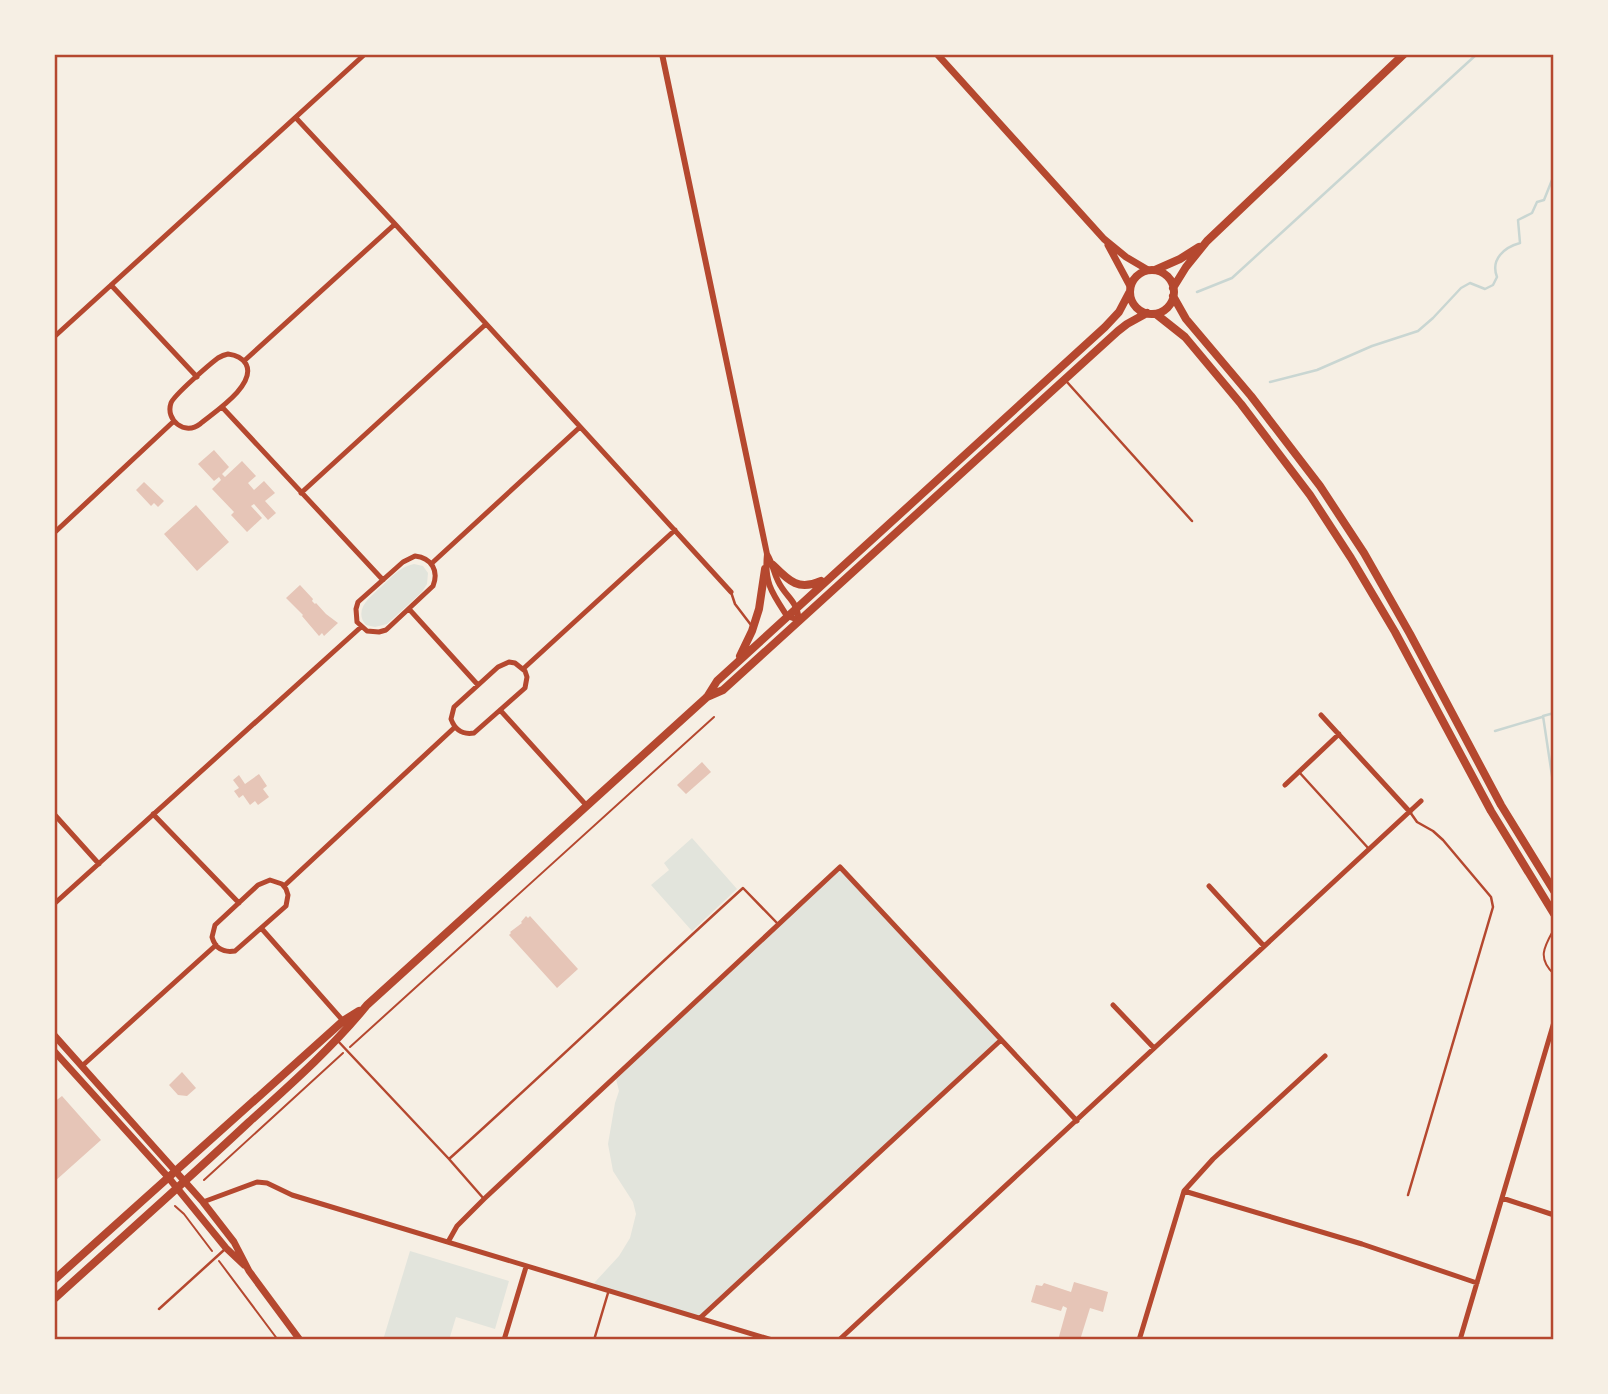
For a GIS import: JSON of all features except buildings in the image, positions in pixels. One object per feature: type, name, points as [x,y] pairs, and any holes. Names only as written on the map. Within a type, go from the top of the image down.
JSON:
[{"type":"highway","points":[[706,697],[723,690],[1118,331],[1127,324],[1165,309],[1182,273],[1207,241],[1404,54]]},
{"type":"highway","points":[[54,1279],[346,1024],[706,697],[717,681],[1105,327],[1119,312],[1137,275],[1180,259],[1207,241]]},
{"type":"highway","points":[[1152,270],[1168,277],[1186,319],[1251,396],[1320,486],[1364,553],[1501,805],[1554,891]]},
{"type":"highway","points":[[1130,290],[1131,300],[1136,306],[1176,328],[1201,356],[1310,495],[1395,632],[1491,811],[1554,914]]},
{"type":"highway","points":[[738,662],[752,631],[769,567],[796,585],[811,585],[831,576]]},
{"type":"highway","points":[[54,1299],[337,1040],[346,1024]]},
{"type":"main road","points":[[937,54],[1104,239],[1126,257],[1152,270]]},
{"type":"main road","points":[[1104,239],[1130,290]]},
{"type":"main road","points":[[54,1035],[204,1202],[234,1242],[249,1271]]},
{"type":"main road","points":[[54,1051],[249,1271],[300,1340]]},
{"type":"street","points":[[54,337],[365,54]]},
{"type":"street","points":[[662,54],[767,554],[768,585],[787,617],[799,620],[797,607],[769,567]]},
{"type":"street","points":[[296,118],[731,592]]},
{"type":"street","points":[[244,361],[395,224]]},
{"type":"street","points":[[111,285],[197,377]]},
{"type":"street","points":[[301,493],[486,324]]},
{"type":"street","points":[[228,354],[244,361],[248,370],[246,383],[222,407],[195,428],[182,428],[174,421],[170,412],[173,399],[197,377],[228,354]]},
{"type":"street","points":[[222,407],[383,580]]},
{"type":"street","points":[[54,533],[174,421]]},
{"type":"street","points":[[431,564],[580,427]]},
{"type":"street","points":[[523,668],[675,530]]},
{"type":"street","points":[[415,556],[422,557],[431,564],[436,573],[433,586],[409,609],[386,630],[372,632],[357,622],[356,609],[383,580],[415,556]]},
{"type":"street","points":[[409,609],[478,685]]},
{"type":"street","points":[[54,904],[361,627]]},
{"type":"street","points":[[515,663],[523,668],[527,677],[525,688],[474,733],[462,733],[451,719],[454,707],[478,685],[503,664],[515,663]]},
{"type":"street","points":[[500,710],[587,806]]},
{"type":"street","points":[[1321,715],[1410,812]]},
{"type":"street","points":[[284,886],[455,727]]},
{"type":"street","points":[[1285,785],[1339,734]]},
{"type":"street","points":[[839,1340],[1421,801]]},
{"type":"street","points":[[54,814],[99,864]]},
{"type":"street","points":[[153,814],[239,903]]},
{"type":"street","points":[[448,1242],[457,1226],[484,1199],[840,867],[1077,1121]]},
{"type":"street","points":[[264,881],[276,881],[284,886],[288,895],[286,906],[262,929],[235,951],[223,951],[212,937],[215,925],[239,903],[264,881]]},
{"type":"street","points":[[1209,886],[1264,946]]},
{"type":"street","points":[[262,929],[346,1024]]},
{"type":"street","points":[[82,1066],[216,945]]},
{"type":"street","points":[[1113,1005],[1154,1048]]},
{"type":"street","points":[[1460,1340],[1554,1022]]},
{"type":"street","points":[[700,1318],[1000,1040]]},
{"type":"street","points":[[1139,1340],[1184,1191],[1213,1160],[1325,1056]]},
{"type":"street","points":[[204,1202],[257,1182],[267,1183],[292,1195],[772,1340]]},
{"type":"street","points":[[1184,1191],[1362,1244],[1477,1283]]},
{"type":"street","points":[[1502,1198],[1554,1215]]},
{"type":"street","points":[[505,1340],[526,1267]]},
{"type":"lane","points":[[1064,379],[1192,521]]},
{"type":"lane","points":[[731,592],[735,604],[750,622],[752,631]]},
{"type":"lane","points":[[1299,772],[1369,849]]},
{"type":"lane","points":[[1408,1195],[1493,907],[1490,897],[1443,840],[1417,822],[1410,812]]},
{"type":"lane","points":[[449,1159],[743,888],[778,924]]},
{"type":"lane","points":[[337,1040],[484,1199]]},
{"type":"lane","points":[[159,1309],[226,1248]]},
{"type":"lane","points":[[594,1340],[609,1292]]},
{"type":"path","points":[[204,1180],[713,717]]},
{"type":"path","points":[[1554,929],[1543,948],[1550,972],[1554,974]]},
{"type":"path","points":[[175,1206],[184,1214],[278,1340]]},
{"type":"shaded area","points":[[414,564],[423,566],[428,573],[427,584],[422,592],[387,624],[375,627],[366,625],[361,614],[364,604],[396,573]]},
{"type":"shaded area","points":[[692,838],[737,889],[692,931],[651,885],[669,870],[664,863]]},
{"type":"shaded area","points":[[840,867],[1001,1040],[700,1318],[593,1287],[630,1238],[636,1214],[633,1202],[613,1171],[608,1144],[619,1091],[615,1075]]},
{"type":"shaded area","points":[[410,1251],[509,1281],[495,1329],[456,1317],[449,1340],[383,1340]]},
{"type":"waterway","points":[[1197,292],[1232,278],[1477,54]]},
{"type":"waterway","points":[[1270,382],[1317,370],[1372,346],[1418,331],[1461,288],[1470,283],[1485,289],[1493,285],[1497,277],[1497,259],[1509,247],[1520,243],[1518,220],[1532,213],[1537,202],[1544,200],[1554,175]]},
{"type":"waterway","points":[[1554,713],[1543,716],[1554,789]]},
{"type":"waterway","points":[[1495,731],[1542,717]]}]
